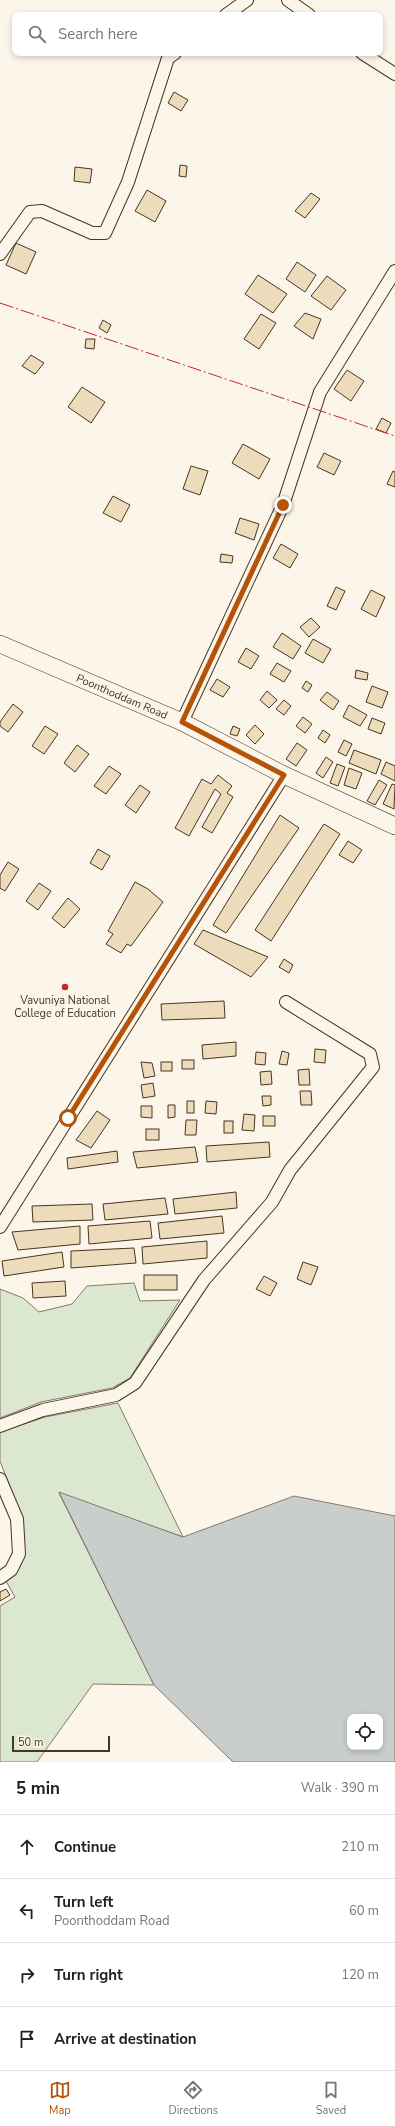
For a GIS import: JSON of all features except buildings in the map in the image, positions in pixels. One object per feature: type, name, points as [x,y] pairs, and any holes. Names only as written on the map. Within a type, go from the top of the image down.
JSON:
[{"type":"street","points":[[230,12],[247,0]]},
{"type":"street","points":[[288,0],[305,12]]},
{"type":"street","points":[[0,254],[30,212],[42,211],[92,233],[105,233],[128,182],[168,58],[171,56]]},
{"type":"street","points":[[367,56],[395,74]]},
{"type":"street","points":[[182,722],[283,505],[320,392],[395,271]]},
{"type":"street","name":"Poonthoddam Road","points":[[0,644],[182,722],[284,775],[395,826]]},
{"type":"street","points":[[0,1227],[284,775]]},
{"type":"street","points":[[0,1426],[44,1410],[116,1395],[135,1383],[204,1280],[272,1202],[290,1170],[373,1067],[370,1054],[286,1002]]},
{"type":"street","points":[[0,1479],[17,1519],[19,1554],[11,1570],[0,1578]]},
{"type":"green space","points":[[134,1283],[140,1301],[180,1300],[130,1378],[112,1388],[41,1402],[0,1418],[0,1289],[23,1298],[39,1312],[72,1304],[87,1286]]},
{"type":"green space","points":[[118,1403],[183,1537],[59,1493],[154,1685],[93,1684],[37,1762],[0,1762],[0,1606],[15,1597],[6,1581],[15,1574],[22,1518],[0,1461],[0,1432],[45,1417]]},
{"type":"shaded area","points":[[59,1492],[183,1537],[294,1496],[395,1516],[395,1762],[233,1762],[154,1685]]},
{"type":"power","points":[[0,303],[395,436]]},
{"type":"place","name":"Vavuniya National College of Education","points":[[65,987]]},
{"type":"route","points":[[68,1118],[284,775],[182,722],[283,505]]}]
